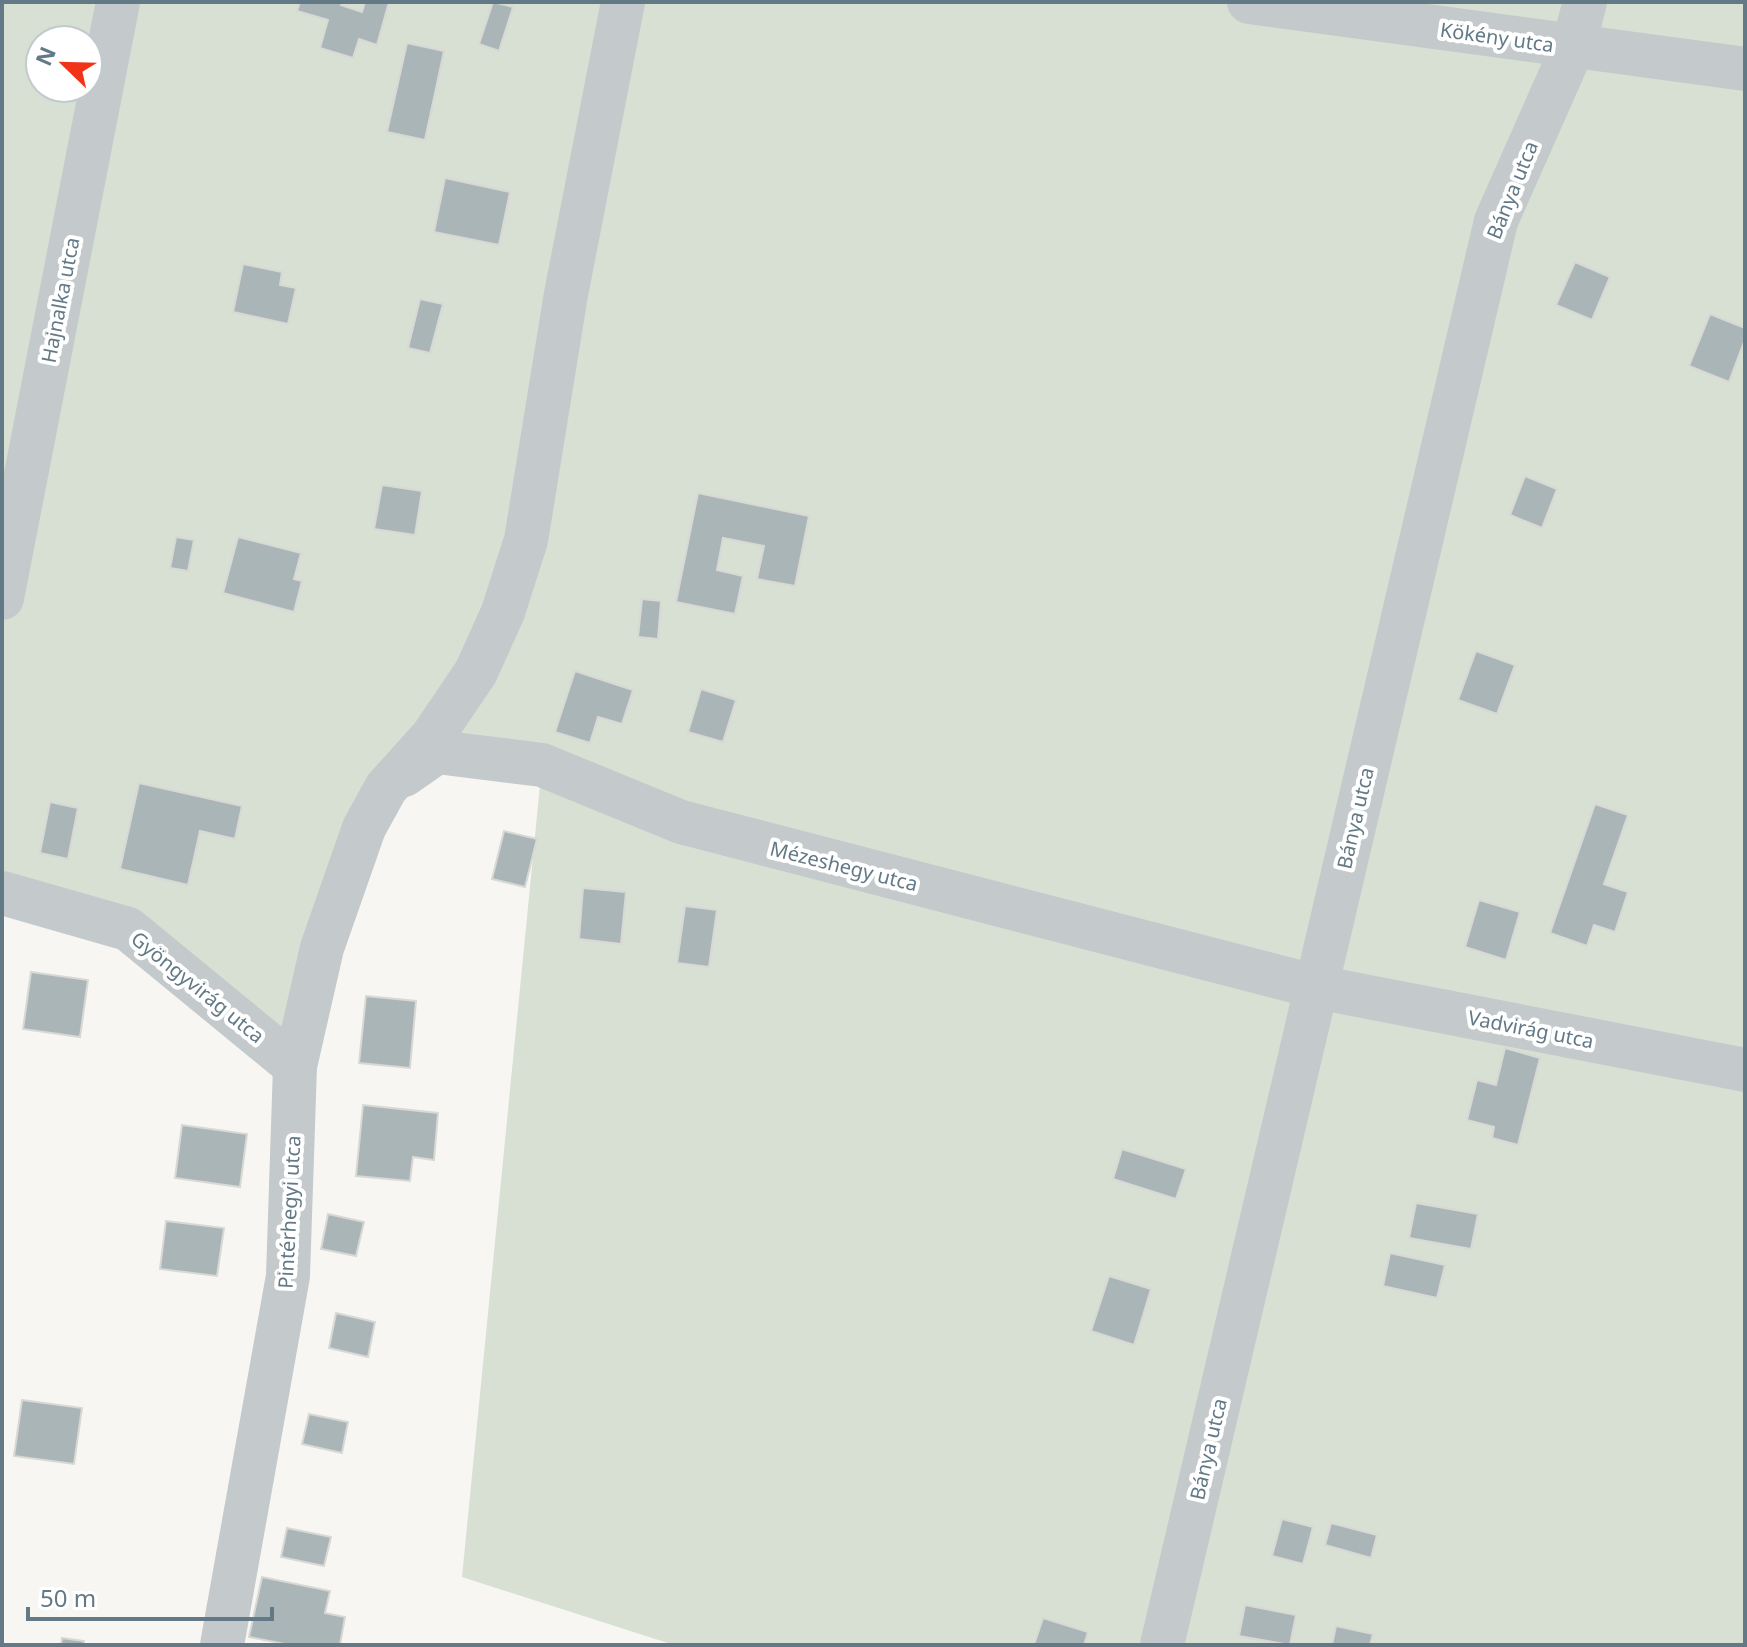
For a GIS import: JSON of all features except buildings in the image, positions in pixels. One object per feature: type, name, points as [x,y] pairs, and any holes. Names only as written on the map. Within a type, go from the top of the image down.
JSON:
[{"type":"street","name":"Hajnalka utca","points":[[2,598],[118,2]]},
{"type":"street","points":[[386,788],[432,737],[476,672],[503,612],[526,540],[566,294],[623,2]]},
{"type":"street","name":"Kökény utca","points":[[1249,2],[1745,69]]},
{"type":"street","name":"Bánya utca","points":[[1162,1645],[1496,221],[1573,47],[1585,2]]},
{"type":"street","name":"Mézeshegy utca","points":[[386,788],[437,752],[542,765],[681,822],[1317,987]]},
{"type":"street","name":"Pintérhegyi utca","points":[[222,1645],[288,1276],[295,1066],[322,948],[364,828],[386,788]]},
{"type":"street","name":"Gyöngyvirág utca","points":[[2,893],[128,929],[295,1066]]},
{"type":"street","name":"Vadvirág utca","points":[[1317,987],[1745,1070]]},
{"type":"shaded area","points":[[2,2],[1745,2],[1745,1645],[674,1645],[462,1577],[542,765],[438,752],[386,788],[295,1066],[128,929],[2,893]]}]
